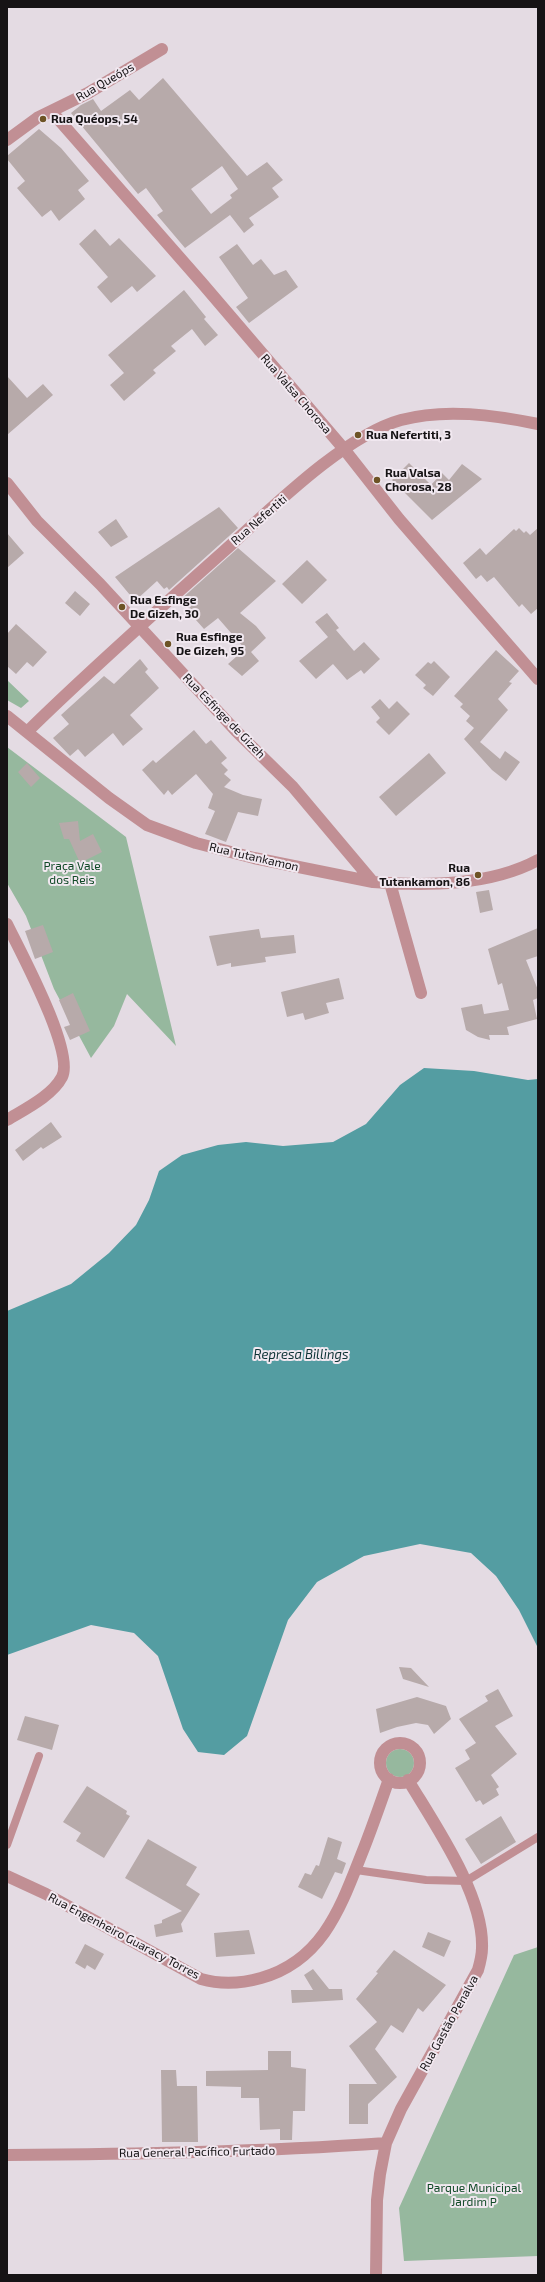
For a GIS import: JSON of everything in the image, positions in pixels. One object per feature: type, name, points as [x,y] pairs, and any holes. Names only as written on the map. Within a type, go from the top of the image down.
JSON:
[{"type":"street","name":"Rua Queóps","points":[[7,140],[37,118],[52,112],[162,49]]},
{"type":"street","name":"Rua Valsa Chorosa","points":[[52,112],[344,449],[399,518],[538,679]]},
{"type":"street","name":"Rua Nefertiti","points":[[28,731],[266,513],[344,449],[375,430],[400,420],[419,416],[484,415],[538,424]]},
{"type":"street","name":"Rua Esfinge de Gizeh","points":[[7,483],[37,521],[140,627],[236,730],[293,787],[373,882]]},
{"type":"street","name":"Rua Tutankamon","points":[[7,716],[28,731],[92,785],[146,825],[196,843],[254,858],[373,882],[390,883],[444,883],[479,879],[507,874],[538,860]]},
{"type":"street","points":[[390,883],[421,993]]},
{"type":"street","points":[[7,924],[52,1018],[61,1044],[65,1070],[62,1077],[52,1088],[38,1100],[7,1120]]},
{"type":"street","points":[[402,1743],[414,1748],[420,1759],[418,1772],[408,1780],[398,1782],[389,1779],[381,1769],[382,1756],[390,1746],[402,1743]]},
{"type":"street","name":"Rua Engenheiro Guaracy Torres","points":[[7,1876],[46,1894],[201,1979],[226,1984],[253,1981],[272,1975],[292,1966],[303,1957],[331,1925],[356,1870],[389,1779]]},
{"type":"street","name":"Rua Gastão Penalva","points":[[376,2275],[376,2208],[380,2174],[386,2143],[401,2110],[478,1970],[482,1948],[479,1928],[466,1881],[408,1780]]},
{"type":"street","name":"Rua General Pacífico Furtado","points":[[7,2155],[290,2150],[386,2143]]},
{"type":"lane","points":[[7,1845],[39,1756]]},
{"type":"lane","points":[[356,1870],[426,1880],[466,1881],[538,1837]]},
{"type":"green space","points":[[7,680],[29,701],[21,708],[7,700]]},
{"type":"green space","name":"Praça Vale dos Reis","points":[[7,747],[126,837],[176,1046],[127,994],[114,1026],[91,1058],[54,989],[26,916],[7,883]]},
{"type":"green space","points":[[400,1749],[410,1753],[414,1763],[410,1773],[400,1777],[390,1773],[386,1763],[390,1753]]},
{"type":"green space","name":"Parque Municipal Jardim P","points":[[538,1947],[538,2256],[404,2261],[399,2208],[514,1955]]},
{"type":"water","name":"Represa Billings","points":[[424,1068],[474,1071],[528,1080],[538,1079],[538,1648],[519,1610],[496,1576],[471,1553],[420,1544],[364,1556],[317,1582],[288,1620],[247,1736],[224,1755],[198,1752],[183,1729],[158,1656],[134,1633],[91,1625],[7,1655],[7,1311],[71,1284],[109,1253],[136,1225],[149,1200],[159,1171],[182,1155],[218,1145],[246,1142],[283,1146],[333,1142],[366,1124],[400,1085]]},
{"type":"building","points":[[163,78],[247,176],[267,162],[283,180],[272,188],[279,197],[249,218],[254,225],[244,233],[230,215],[185,248],[157,215],[163,211],[146,188],[138,194],[71,113],[81,105],[93,99],[101,111],[130,90],[139,100]],"holes":[[[222,166],[238,189],[230,195],[232,198],[211,214],[191,189]]]},
{"type":"building","points":[[39,129],[61,148],[89,181],[78,190],[85,199],[59,221],[51,210],[42,217],[17,188],[25,181],[7,159],[7,156]]},
{"type":"building","points":[[95,229],[110,246],[119,238],[156,276],[137,292],[132,286],[111,303],[97,287],[108,277],[79,244]]},
{"type":"building","points":[[237,244],[253,265],[261,259],[274,275],[286,270],[298,287],[249,323],[236,307],[248,298],[219,257]]},
{"type":"building","points":[[184,290],[206,317],[204,319],[218,335],[205,346],[192,329],[171,346],[176,351],[153,370],[156,373],[124,401],[110,385],[124,373],[108,355]]},
{"type":"building","points":[[7,376],[27,398],[43,384],[53,395],[7,435]]},
{"type":"building","points":[[409,463],[431,485],[442,473],[449,480],[462,464],[482,479],[432,520],[392,480]]},
{"type":"building","points":[[219,507],[238,528],[169,590],[167,587],[164,589],[157,581],[135,601],[115,577]]},
{"type":"building","points":[[116,519],[128,537],[111,547],[98,532]]},
{"type":"building","points":[[519,528],[524,533],[526,531],[530,535],[538,528],[538,608],[531,614],[522,604],[519,607],[494,577],[487,582],[481,575],[476,579],[463,563],[480,548],[486,555],[514,529],[516,531]]},
{"type":"building","points":[[7,533],[24,553],[7,568]]},
{"type":"building","points":[[238,548],[276,581],[240,613],[256,626],[266,638],[251,652],[259,661],[242,676],[228,664],[245,649],[218,618],[204,629],[179,601]]},
{"type":"building","points":[[307,560],[327,580],[302,604],[282,584]]},
{"type":"building","points":[[75,591],[90,604],[80,616],[65,603]]},
{"type":"building","points":[[327,613],[339,628],[336,630],[354,651],[364,642],[380,659],[364,674],[361,670],[347,680],[333,664],[316,679],[299,661],[328,637],[315,622]]},
{"type":"building","points":[[16,624],[47,652],[33,667],[27,662],[16,674],[7,666],[7,634]]},
{"type":"building","points":[[496,650],[519,671],[509,682],[512,683],[498,699],[508,710],[480,742],[500,759],[505,751],[520,762],[506,781],[492,770],[464,739],[474,728],[466,721],[470,716],[460,707],[463,704],[454,696]]},
{"type":"building","points":[[140,659],[148,669],[145,672],[159,688],[130,715],[143,729],[123,746],[113,733],[85,757],[78,749],[70,756],[53,738],[69,724],[61,715],[104,676],[114,684]]},
{"type":"building","points":[[434,661],[450,677],[433,696],[423,688],[426,685],[415,675],[428,662],[431,664]]},
{"type":"building","points":[[380,699],[389,709],[397,701],[410,714],[389,735],[376,722],[380,718],[371,707]]},
{"type":"building","points":[[194,730],[206,744],[211,740],[227,758],[221,763],[228,770],[224,774],[231,780],[224,787],[243,795],[262,799],[258,816],[238,812],[226,842],[205,834],[215,811],[208,808],[213,794],[196,774],[172,795],[168,790],[164,795],[142,770],[153,760],[156,763]]},
{"type":"building","points":[[429,753],[446,773],[396,816],[379,797]]},
{"type":"building","points":[[27,763],[40,778],[31,787],[18,772]]},
{"type":"building","points":[[78,821],[80,841],[93,834],[102,852],[80,863],[69,839],[64,839],[59,823]]},
{"type":"building","points":[[489,890],[493,910],[480,913],[476,892]]},
{"type":"building","points":[[43,925],[53,952],[35,959],[25,931]]},
{"type":"building","points":[[538,928],[538,956],[526,960],[538,990],[538,998],[533,1000],[537,1019],[507,1027],[509,1035],[489,1035],[490,1040],[478,1037],[466,1030],[461,1008],[482,1004],[484,1014],[509,1010],[502,983],[498,985],[488,949]]},
{"type":"building","points":[[259,929],[261,938],[294,935],[296,953],[265,957],[266,962],[231,967],[231,963],[217,966],[209,936]]},
{"type":"building","points":[[339,978],[344,999],[326,1003],[329,1013],[305,1020],[303,1013],[287,1017],[281,992]]},
{"type":"building","points":[[73,993],[90,1031],[70,1040],[64,1027],[70,1025],[59,1000]]},
{"type":"building","points":[[51,1122],[62,1137],[43,1149],[41,1147],[23,1161],[15,1150]]},
{"type":"building","points":[[399,1667],[411,1668],[429,1687],[403,1679]]},
{"type":"building","points":[[498,1689],[513,1716],[495,1726],[517,1754],[491,1775],[499,1787],[496,1789],[499,1795],[483,1805],[480,1800],[476,1802],[455,1768],[470,1759],[465,1750],[476,1743],[459,1719],[488,1701],[485,1696]]},
{"type":"building","points":[[417,1697],[446,1706],[451,1719],[434,1734],[428,1725],[416,1723],[397,1727],[380,1733],[376,1709]]},
{"type":"building","points":[[25,1716],[59,1725],[52,1750],[17,1740]]},
{"type":"building","points":[[87,1786],[127,1811],[126,1814],[130,1816],[104,1858],[76,1841],[81,1833],[63,1822]]},
{"type":"building","points":[[501,1816],[516,1842],[481,1864],[465,1839]]},
{"type":"building","points":[[328,1837],[342,1842],[337,1859],[346,1863],[342,1874],[335,1872],[322,1899],[298,1887],[305,1873],[311,1875],[316,1865],[319,1866]]},
{"type":"building","points":[[148,1839],[197,1867],[186,1885],[200,1894],[181,1924],[183,1932],[156,1937],[154,1925],[162,1923],[162,1920],[182,1911],[125,1878]]},
{"type":"building","points":[[249,1930],[255,1954],[216,1957],[214,1933]]},
{"type":"building","points":[[428,1932],[451,1941],[444,1957],[422,1947]]},
{"type":"building","points":[[85,1944],[104,1954],[95,1970],[87,1965],[85,1969],[75,1963]]},
{"type":"building","points":[[394,1950],[446,1985],[423,2012],[418,2008],[403,2033],[391,2025],[375,2049],[397,2077],[368,2104],[368,2124],[349,2124],[349,2084],[377,2084],[349,2046],[377,2022],[356,1999],[378,1973],[376,1972]]},
{"type":"building","points":[[313,1969],[329,1989],[342,1989],[343,2000],[292,2003],[291,1990],[313,1990],[304,1975]]},
{"type":"building","points":[[268,2051],[291,2051],[291,2067],[306,2069],[305,2111],[293,2111],[292,2140],[280,2140],[280,2129],[260,2130],[259,2098],[241,2098],[241,2087],[206,2086],[206,2071],[268,2070]]},
{"type":"building","points":[[161,2070],[176,2070],[177,2086],[197,2086],[198,2142],[162,2142]]},
{"type":"place","name":"Rua Quéops, 54","points":[[43,119]]},
{"type":"place","name":"Rua Nefertiti, 3","points":[[358,435]]},
{"type":"place","name":"Rua Valsa Chorosa, 28","points":[[377,480]]},
{"type":"place","name":"Rua Esfinge De Gizeh, 30","points":[[122,607]]},
{"type":"place","name":"Rua Esfinge De Gizeh, 95","points":[[168,644]]},
{"type":"place","name":"Rua Tutankamon, 86","points":[[478,875]]}]
